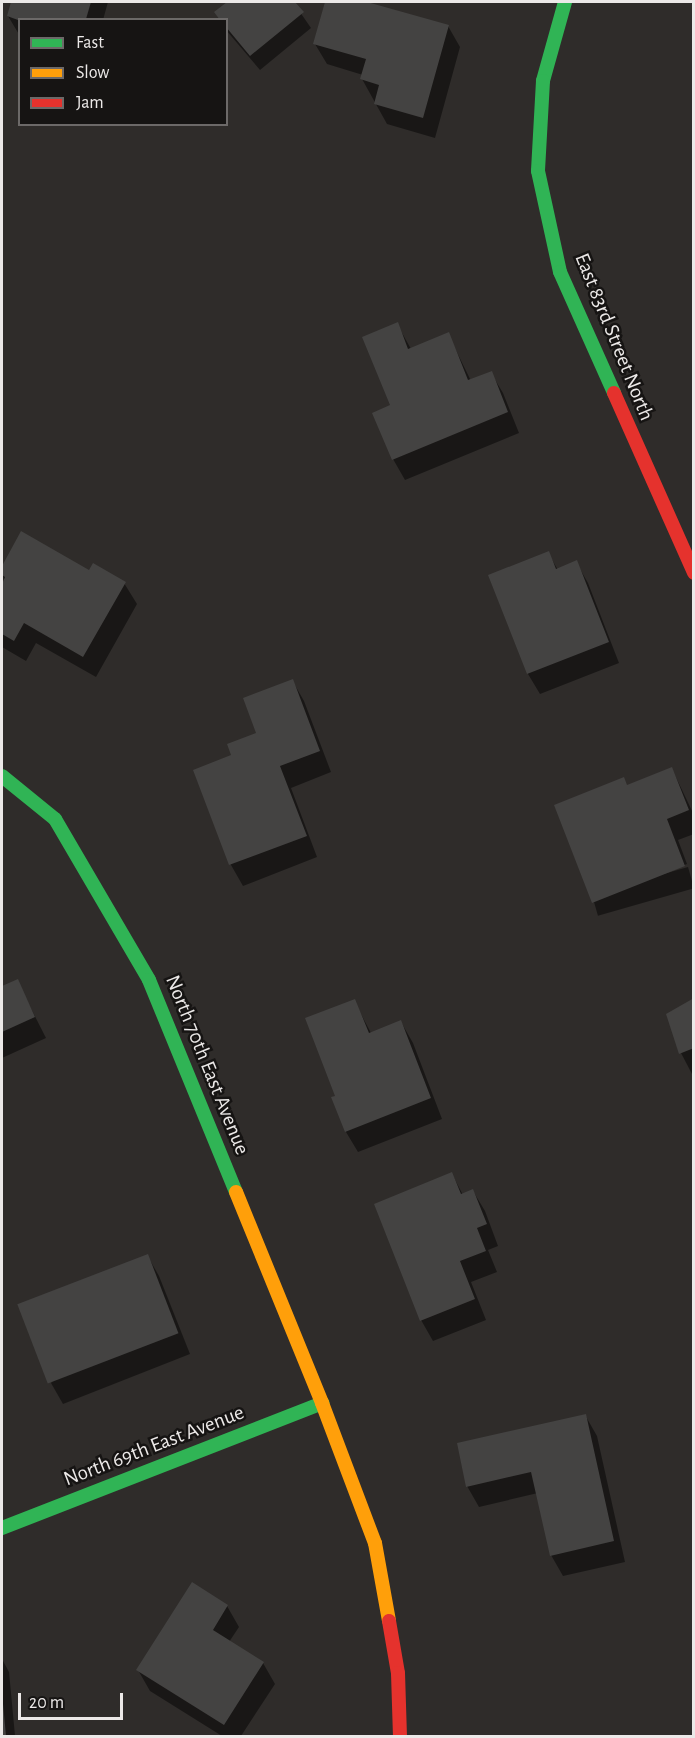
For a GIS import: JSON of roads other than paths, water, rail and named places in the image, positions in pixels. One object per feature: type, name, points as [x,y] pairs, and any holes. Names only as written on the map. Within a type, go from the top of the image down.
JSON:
[{"type":"street","name":"East 83rd Street North","points":[[565,2],[543,81],[538,171],[560,272],[693,573]]},
{"type":"street","name":"North 70th East Avenue","points":[[2,776],[55,819],[149,980],[322,1403],[375,1544],[398,1673],[400,1737]]},
{"type":"street","name":"North 69th East Avenue","points":[[2,1528],[322,1403]]}]
